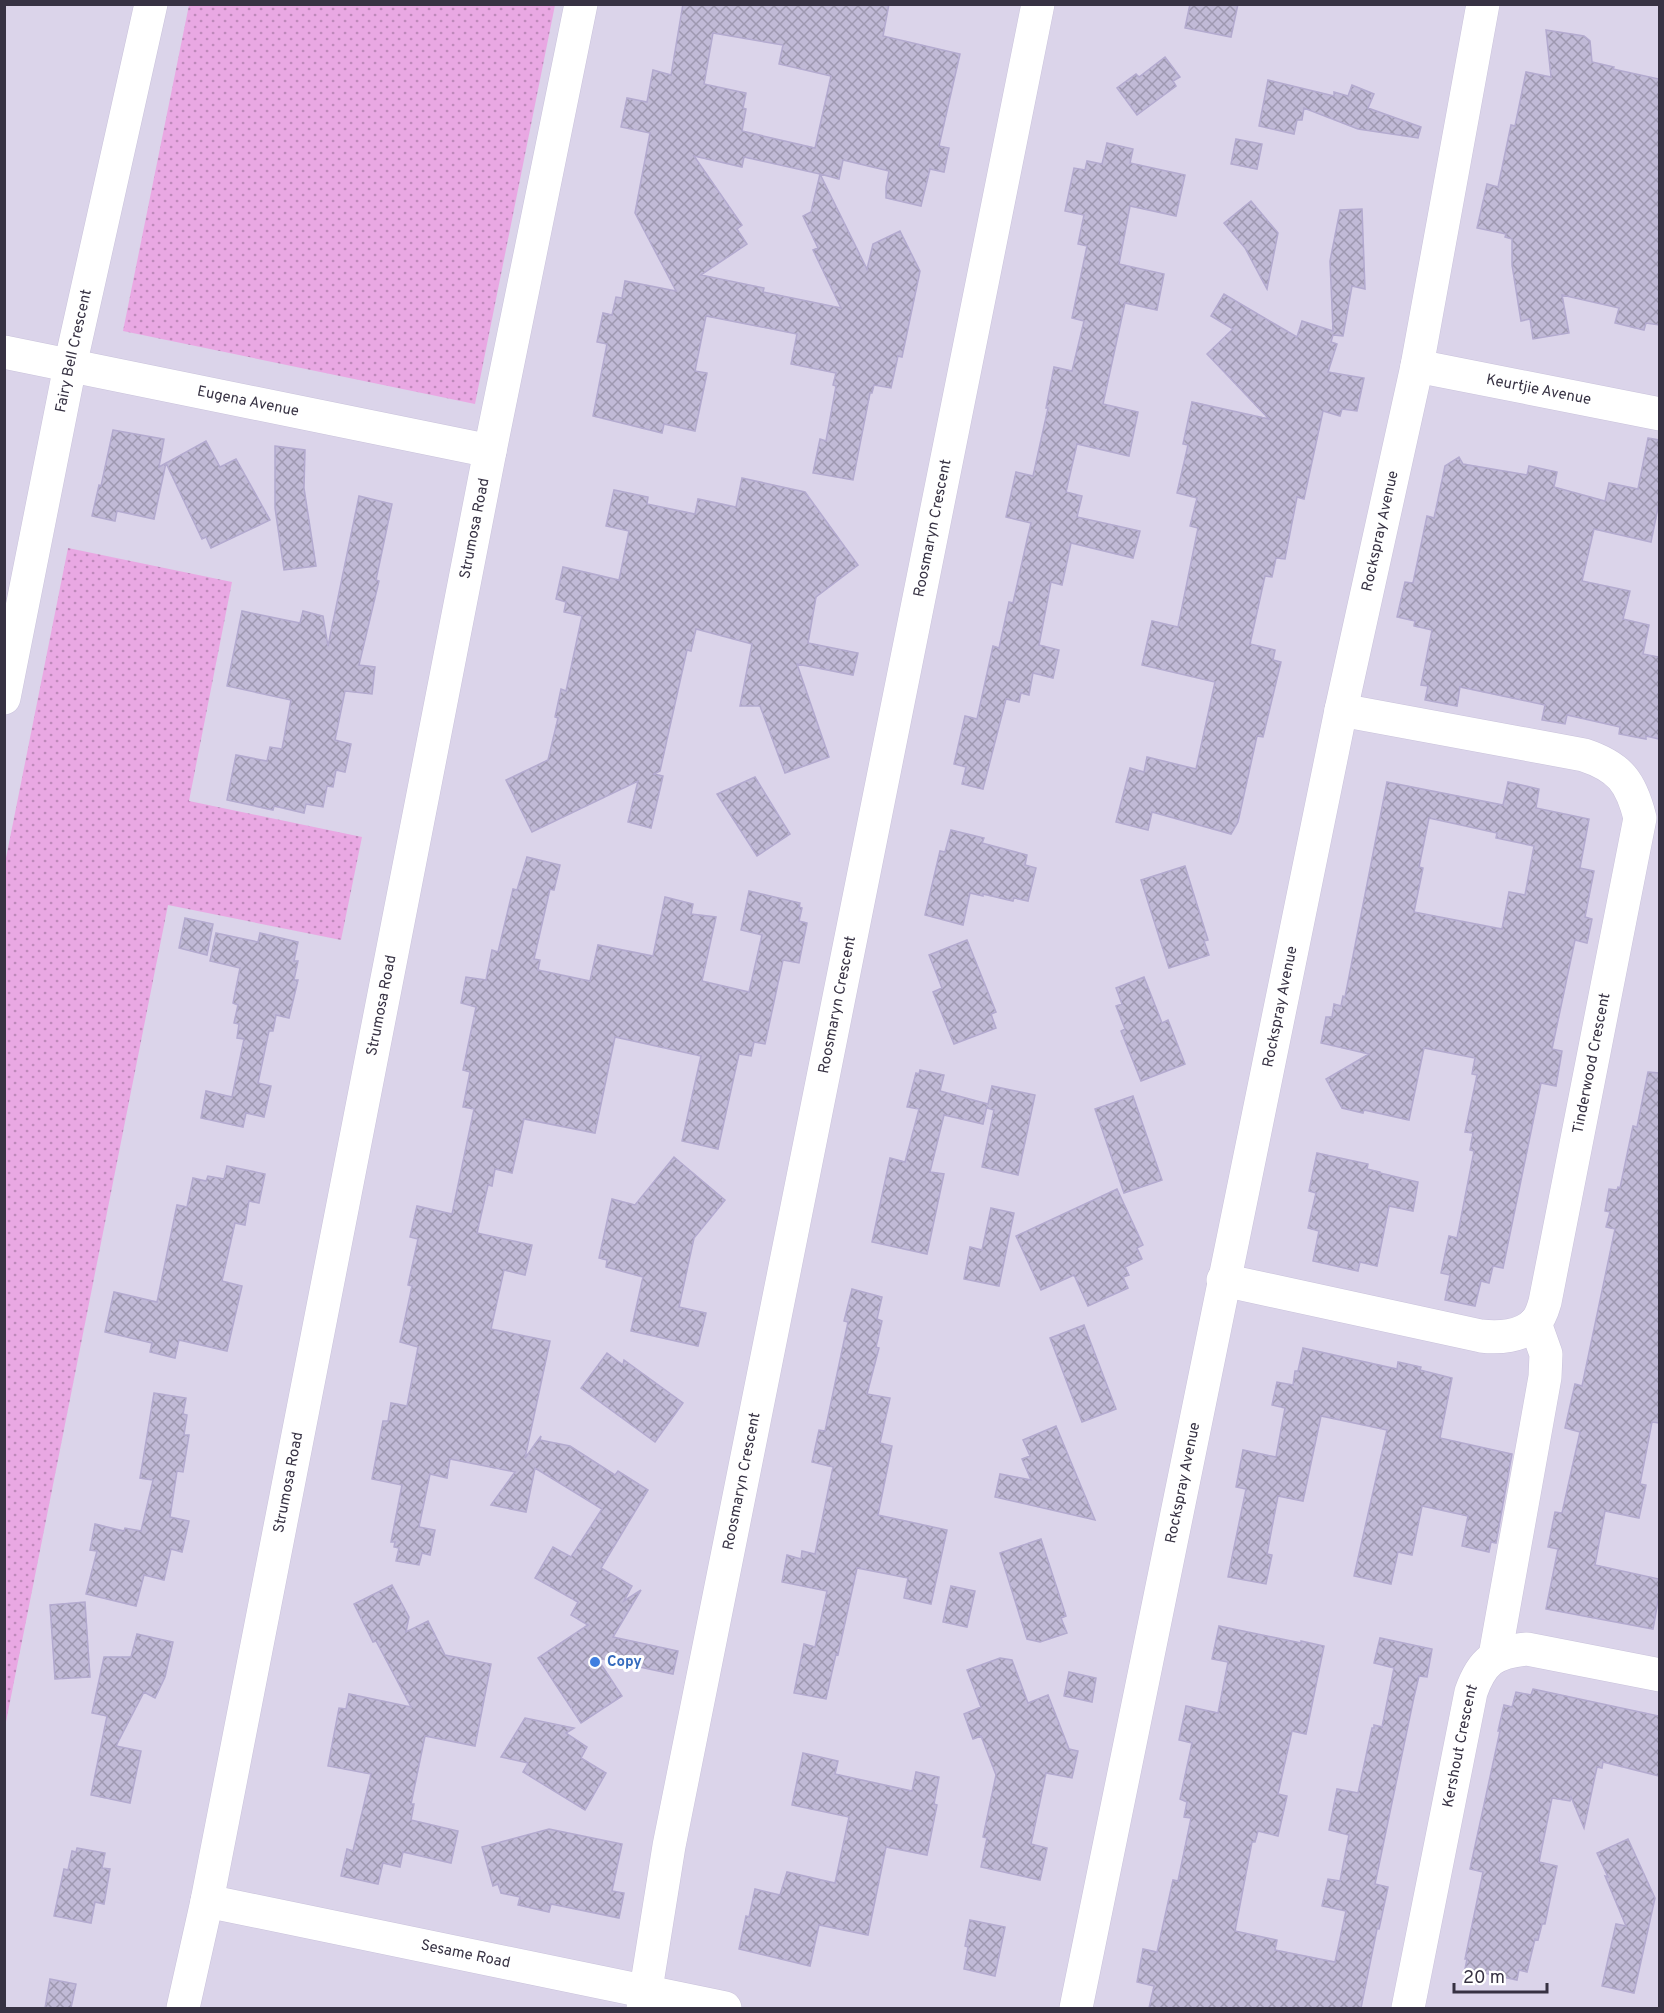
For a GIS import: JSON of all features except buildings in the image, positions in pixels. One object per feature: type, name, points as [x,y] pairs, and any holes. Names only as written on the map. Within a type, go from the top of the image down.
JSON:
[{"type":"street","name":"Fairy Bell Crescent","points":[[4,698],[70,366],[150,4]]},
{"type":"street","name":"Strumosa Road","points":[[183,2008],[207,1900],[490,451],[581,4]]},
{"type":"street","name":"Roosmaryn Crescent","points":[[645,2001],[669,1846],[1038,4]]},
{"type":"street","name":"Rockspray Avenue","points":[[1076,2008],[1341,710],[1417,366],[1483,4]]},
{"type":"street","name":"Eugena Avenue","points":[[4,352],[490,451]]},
{"type":"street","name":"Keurtjie Avenue","points":[[1417,366],[1659,414]]},
{"type":"street","name":"Tinderwood Crescent","points":[[1341,710],[1584,755],[1604,762],[1618,773],[1628,785],[1635,799],[1640,818],[1545,1302],[1535,1323]]},
{"type":"street","points":[[1223,1280],[1481,1336],[1496,1337],[1524,1331],[1535,1323],[1546,1354],[1545,1377],[1495,1656],[1512,1650],[1527,1649],[1659,1675]]},
{"type":"street","name":"Kershout Crescent","points":[[1408,2008],[1471,1692],[1484,1665],[1495,1656]]},
{"type":"street","name":"Sesame Road","points":[[207,1900],[645,2001],[725,2008]]},
{"type":"shaded area","points":[[5,5],[1659,5],[1659,2008],[5,2008]]},
{"type":"shaded area","points":[[189,5],[555,5],[475,404],[123,331]]},
{"type":"shaded area","points":[[68,548],[232,582],[189,801],[362,837],[341,940],[168,905],[5,1727],[5,863]]},
{"type":"place","name":"Copy","points":[[595,1662]]}]
